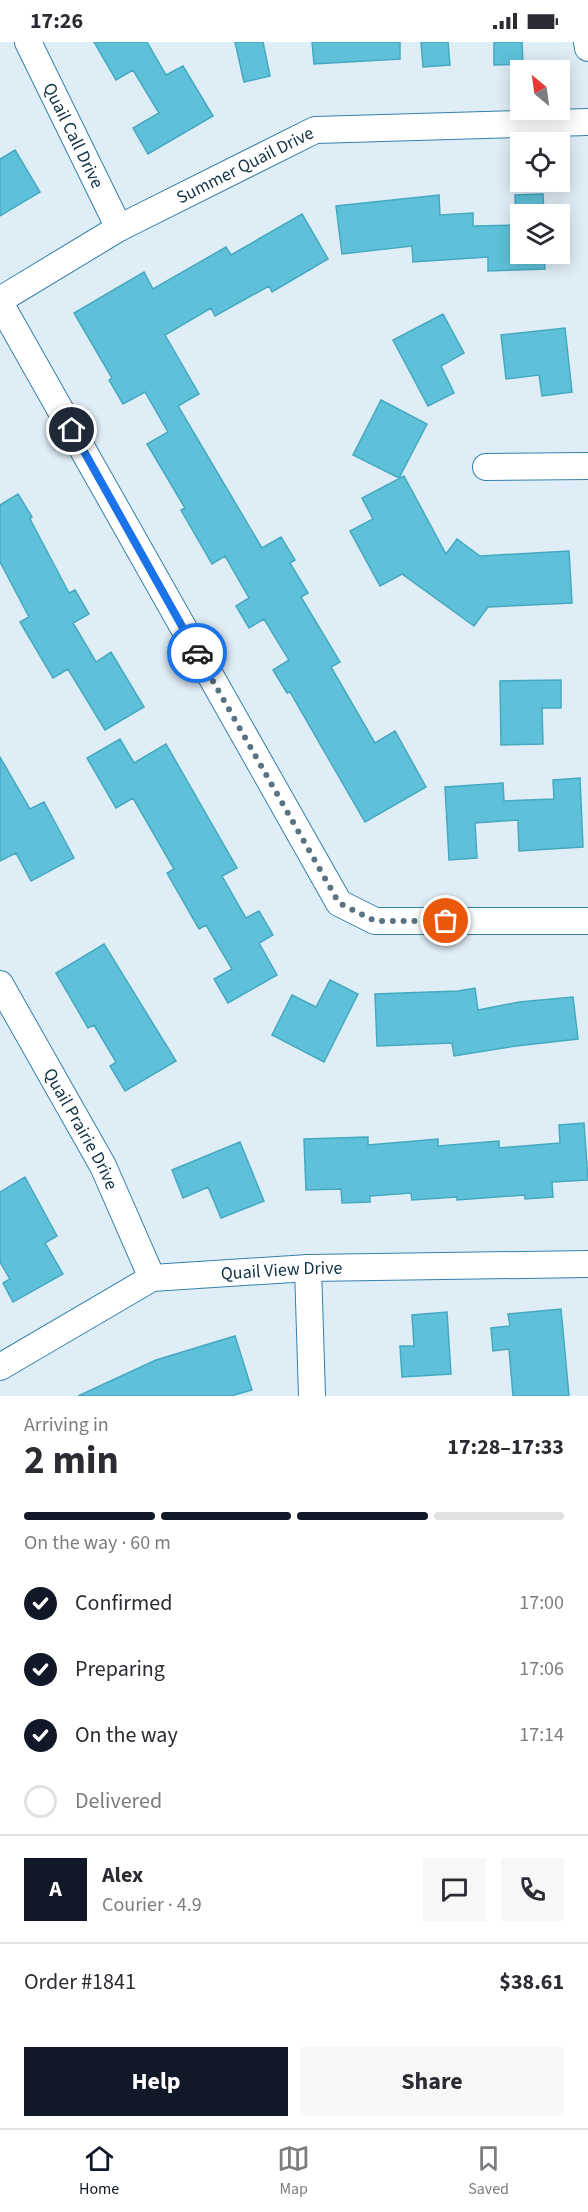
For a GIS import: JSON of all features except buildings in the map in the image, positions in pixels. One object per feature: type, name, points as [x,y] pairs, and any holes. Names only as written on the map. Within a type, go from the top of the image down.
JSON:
[{"type":"street","name":"Quail Call Drive","points":[[28,42],[119,228]]},
{"type":"street","points":[[587,42],[588,48]]},
{"type":"street","name":"Summer Quail Drive","points":[[588,122],[315,130],[119,228],[0,301],[339,903],[375,921],[588,921]]},
{"type":"street","points":[[486,467],[588,466]]},
{"type":"street","name":"Quail Prairie Drive","points":[[0,984],[103,1166],[152,1278]]},
{"type":"street","name":"Quail View Drive","points":[[0,1367],[152,1278],[308,1268],[588,1264]]},
{"type":"street","points":[[308,1268],[312,1396]]},
{"type":"way so far","points":[[197,653],[339,903],[375,921],[446,921]]},
{"type":"route","points":[[72,430],[197,653]]}]
